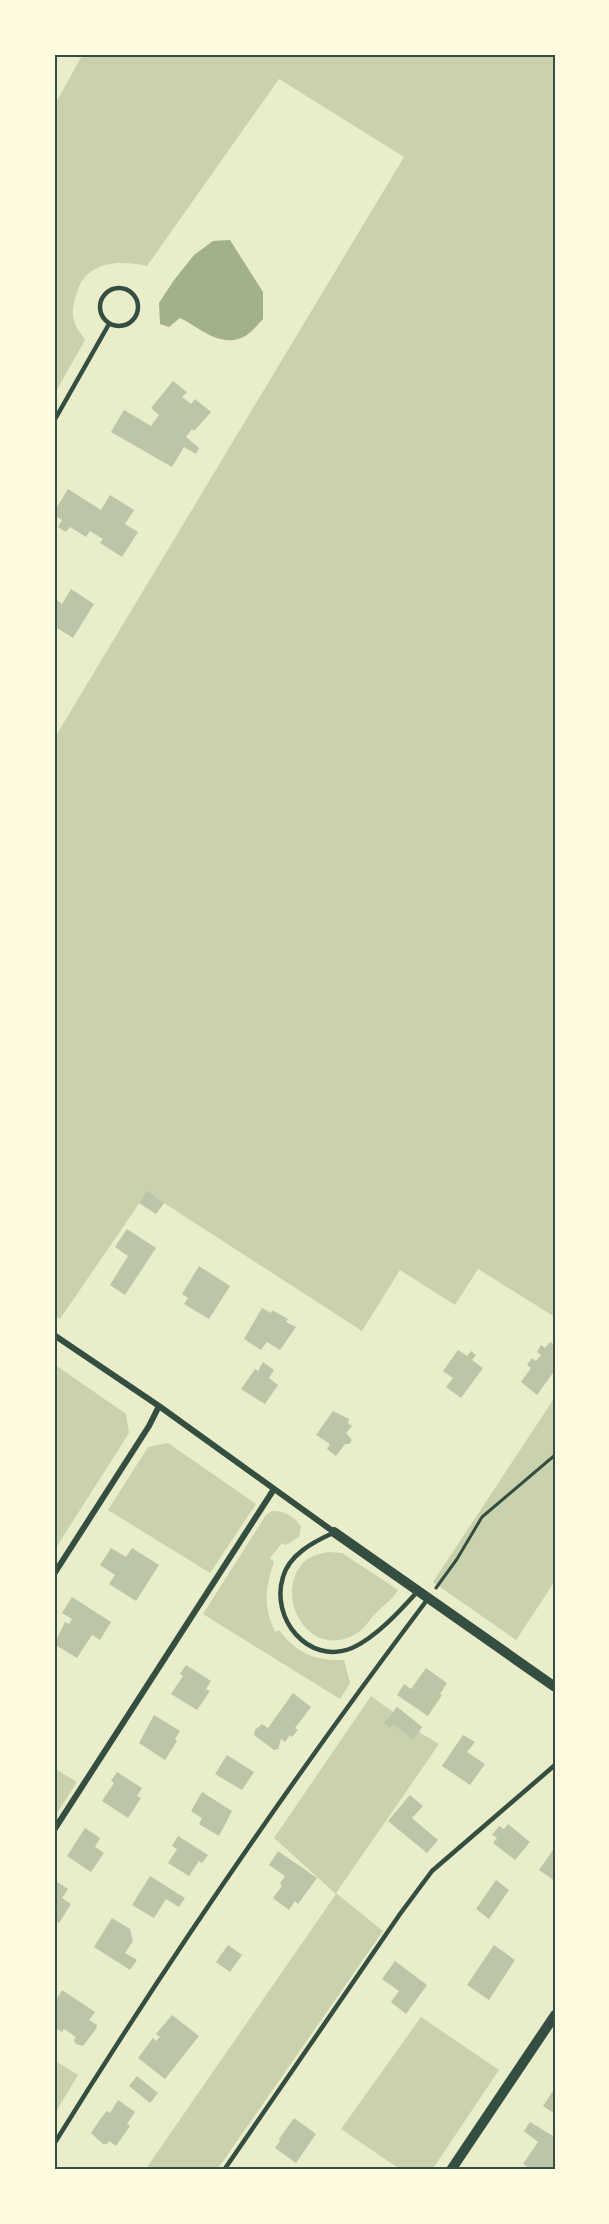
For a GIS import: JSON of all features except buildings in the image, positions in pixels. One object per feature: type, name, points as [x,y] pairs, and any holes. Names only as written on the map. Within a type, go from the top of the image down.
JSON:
[{"type":"street","points":[[54,1335],[159,1406],[417,1592],[555,1687]]},
{"type":"street","points":[[54,1574],[149,1426],[159,1406]]},
{"type":"street","points":[[54,1830],[274,1489]]},
{"type":"street","points":[[451,2170],[555,2015]]},
{"type":"lane","points":[[118,288],[130,291],[138,302],[137,315],[133,321],[122,327],[109,324],[100,311],[99,305],[104,295],[118,288]]},
{"type":"lane","points":[[54,421],[109,324]]},
{"type":"lane","points":[[334,1532],[318,1539],[297,1555],[283,1576],[280,1601],[283,1614],[302,1641],[324,1652],[338,1652],[351,1648],[375,1633],[417,1592]]},
{"type":"lane","points":[[54,2144],[207,1909],[337,1721],[428,1599]]},
{"type":"lane","points":[[224,2170],[432,1871],[555,1765]]},
{"type":"path","points":[[428,1599],[457,1559],[482,1517],[555,1455]]},
{"type":"shaded area","points":[[83,54],[555,54],[555,1317],[478,1269],[455,1305],[400,1270],[362,1331],[147,1192],[60,1319],[54,1315],[54,739],[404,157],[279,79],[147,266],[126,263],[105,265],[88,274],[82,282],[77,292],[73,313],[76,325],[85,340],[54,395],[54,106]]},
{"type":"shaded area","points":[[230,240],[263,292],[263,319],[247,335],[233,340],[224,340],[209,335],[180,318],[169,327],[160,324],[159,303],[194,255],[213,241]]},
{"type":"shaded area","points":[[54,1364],[126,1414],[129,1433],[54,1551]]},
{"type":"shaded area","points":[[555,1397],[555,1581],[516,1640],[433,1582]]},
{"type":"shaded area","points":[[168,1443],[256,1504],[210,1573],[108,1510],[148,1447]]},
{"type":"shaded area","points":[[272,1511],[289,1515],[301,1527],[299,1537],[286,1545],[282,1543],[270,1558],[274,1562],[267,1597],[271,1622],[275,1632],[279,1630],[300,1650],[316,1657],[344,1660],[350,1683],[340,1699],[203,1614],[266,1515]]},
{"type":"shaded area","points":[[328,1552],[342,1553],[398,1590],[360,1631],[352,1636],[335,1640],[321,1638],[309,1631],[299,1619],[292,1591],[295,1576],[303,1563],[312,1557]]},
{"type":"shaded area","points":[[371,1696],[393,1712],[397,1707],[422,1727],[419,1732],[439,1744],[336,1893],[383,1931],[217,2170],[145,2170],[336,1894],[274,1838]]},
{"type":"shaded area","points":[[54,1768],[77,1782],[54,1818]]},
{"type":"shaded area","points":[[421,2017],[499,2070],[432,2170],[401,2170],[341,2129]]},
{"type":"shaded area","points":[[54,2060],[78,2075],[54,2115]]}]
